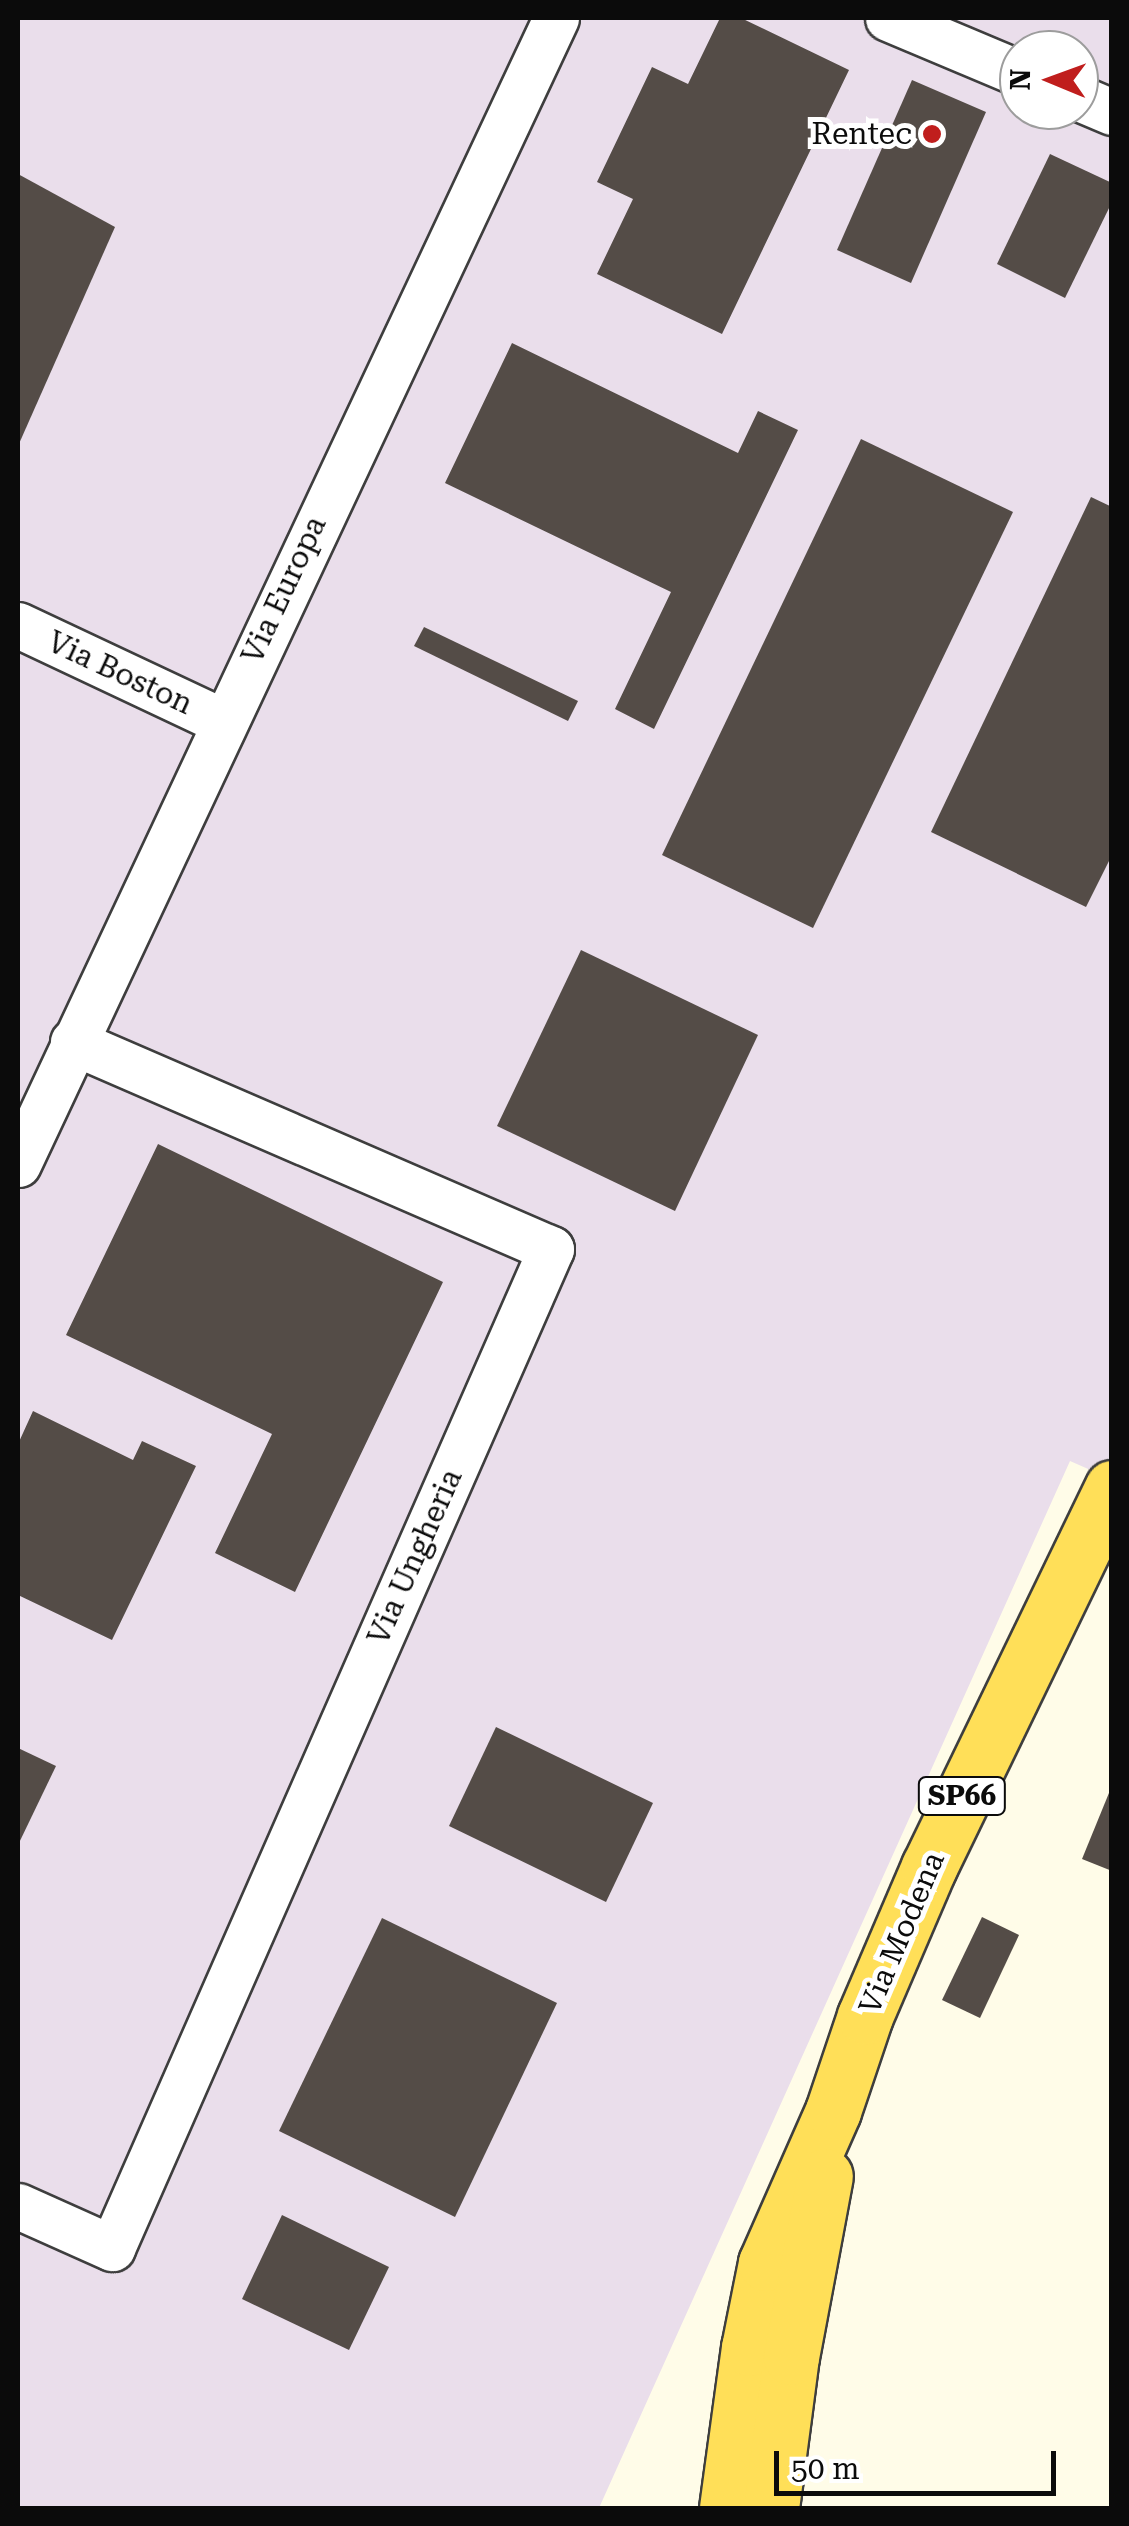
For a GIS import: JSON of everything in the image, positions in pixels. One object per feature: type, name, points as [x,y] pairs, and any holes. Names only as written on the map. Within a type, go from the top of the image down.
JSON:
[{"type":"main road","name":"Via Modena","points":[[727,2508],[748,2348],[766,2263],[833,2111],[866,2016],[914,1900],[1112,1488]]},
{"type":"main road","name":"Via Modena","points":[[771,2508],[791,2358],[812,2255],[833,2111]]},
{"type":"street","name":"Via Europa","points":[[18,1164],[222,721],[556,18]]},
{"type":"street","points":[[888,18],[999,65]]},
{"type":"street","name":"Via Boston","points":[[18,625],[222,721]]},
{"type":"street","name":"Via Ungheria","points":[[18,2206],[112,2248],[550,1248],[74,1042]]},
{"type":"shaded area","points":[[18,18],[1111,18],[1111,1479],[1070,1461],[599,2508],[18,2508]]},
{"type":"building","points":[[720,18],[741,18],[849,70],[722,334],[597,274],[633,199],[597,182],[652,67],[688,84]]},
{"type":"building","points":[[912,80],[986,112],[911,283],[837,250]]},
{"type":"building","points":[[1050,154],[1112,183],[1112,202],[1065,298],[997,264]]},
{"type":"building","points":[[18,174],[115,227],[18,446]]},
{"type":"building","points":[[512,343],[738,453],[758,411],[798,430],[654,729],[615,709],[671,592],[445,483]]},
{"type":"building","points":[[861,439],[1013,512],[813,928],[662,855]]},
{"type":"building","points":[[1091,497],[1112,507],[1112,855],[1086,907],[931,832]]},
{"type":"building","points":[[424,627],[578,701],[568,721],[414,646]]},
{"type":"building","points":[[581,950],[758,1035],[675,1211],[497,1126]]},
{"type":"building","points":[[158,1144],[443,1282],[295,1592],[215,1553],[272,1434],[66,1335]]},
{"type":"building","points":[[33,1411],[133,1460],[142,1441],[196,1466],[112,1640],[18,1595],[18,1444]]},
{"type":"building","points":[[496,1727],[653,1803],[606,1902],[449,1826]]},
{"type":"building","points":[[18,1748],[56,1766],[18,1845]]},
{"type":"building","points":[[1112,1788],[1112,1871],[1082,1859]]},
{"type":"building","points":[[982,1917],[1019,1935],[980,2018],[942,2000]]},
{"type":"building","points":[[382,1918],[557,2003],[455,2217],[279,2131]]},
{"type":"building","points":[[282,2215],[389,2267],[349,2350],[242,2299]]},
{"type":"place","name":"Rentec","points":[[932,134]]}]
